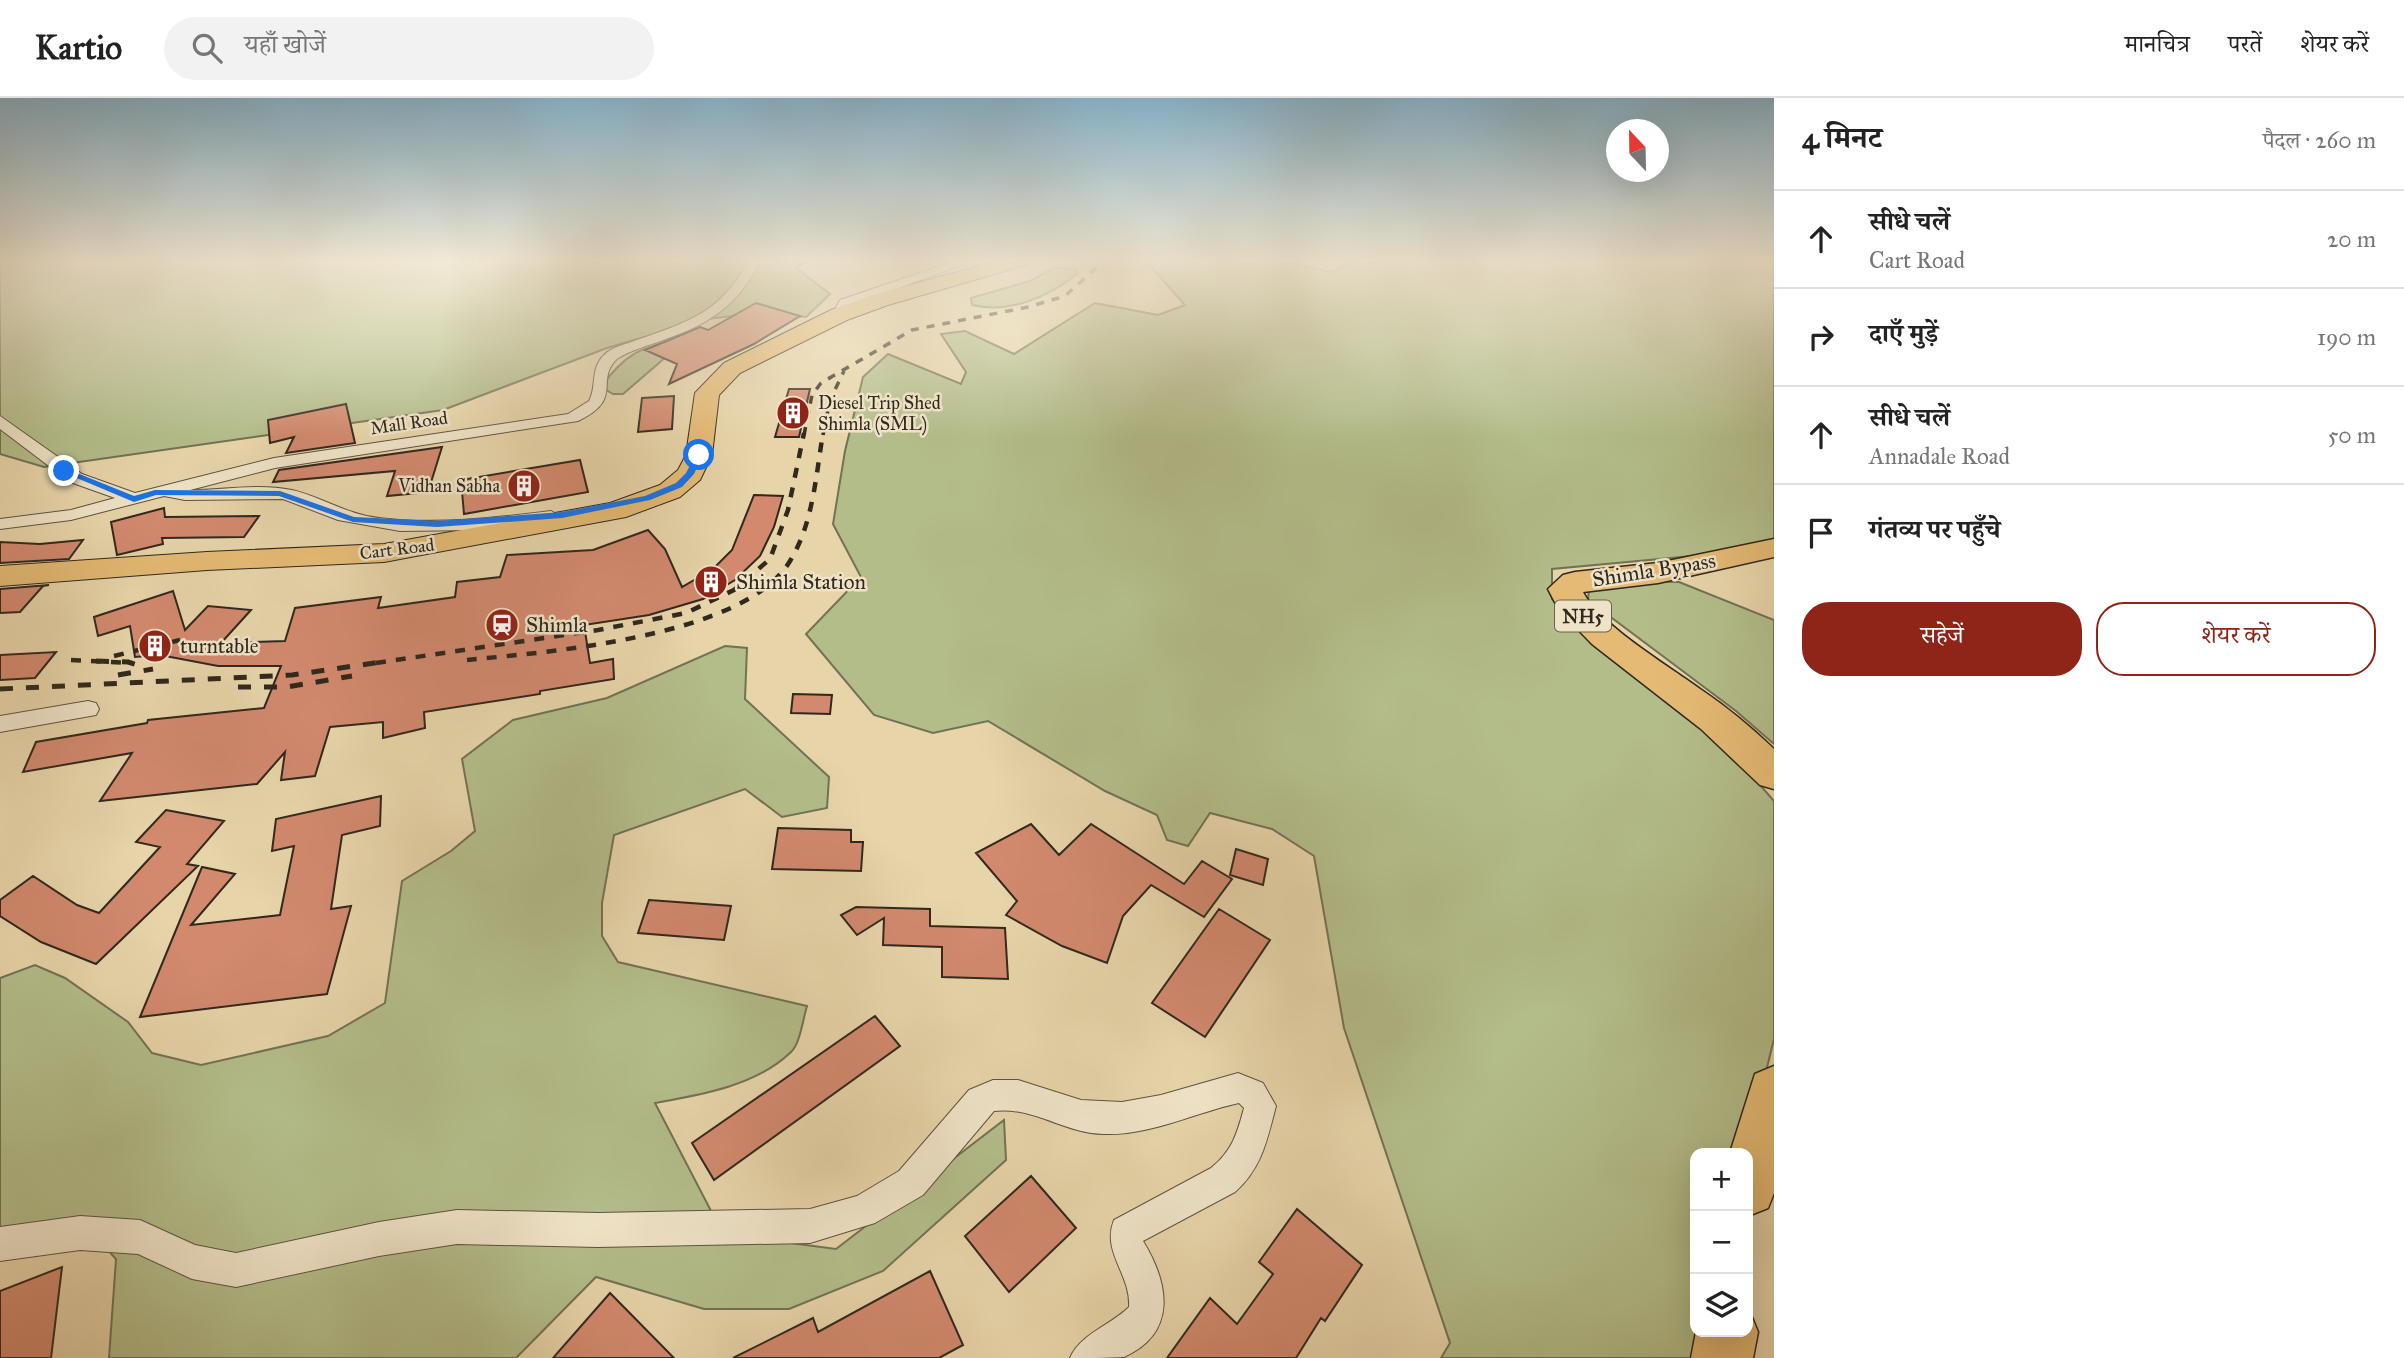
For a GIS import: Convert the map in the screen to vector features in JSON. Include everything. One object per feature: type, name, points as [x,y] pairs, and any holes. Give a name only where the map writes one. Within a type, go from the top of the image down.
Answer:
[{"type":"highway","name":"Shimla Bypass","points":[[1774,548],[1658,573],[1575,582],[1565,589],[1575,608],[1592,625],[1706,712],[1774,774]]},
{"type":"highway","points":[[1753,1170],[1774,1092]]},
{"type":"highway","points":[[1721,1358],[1726,1337]]},
{"type":"main road","name":"Cart Road","points":[[0,576],[232,559],[384,553],[598,516],[670,491],[694,468],[699,455],[705,398],[722,376],[830,320]]},
{"type":"street","name":"Mall Road","points":[[0,524],[63,517],[274,463],[557,421],[580,415],[595,407],[600,397],[603,368],[608,360],[622,350],[703,320]]},
{"type":"street","points":[[0,421],[76,478],[134,499]]},
{"type":"street","points":[[155,493],[280,494],[353,519],[409,524],[562,515],[670,491]]},
{"type":"street","points":[[0,724],[88,709]]},
{"type":"street","points":[[0,1244],[80,1233],[140,1237],[192,1262],[236,1270],[379,1239],[457,1227],[598,1230],[810,1226],[863,1211],[911,1183],[980,1101],[995,1093],[1015,1094],[1081,1116],[1124,1119],[1154,1115],[1238,1088],[1247,1090],[1255,1096],[1260,1106],[1248,1152],[1223,1180],[1126,1232],[1127,1246],[1150,1297],[1147,1310],[1131,1329],[1088,1358]]},
{"type":"green space","points":[[0,320],[704,320],[607,348],[443,410],[44,467],[0,454]]},
{"type":"green space","points":[[1068,320],[1774,320],[1774,546],[1768,549],[1552,569],[1552,599],[1605,648],[1707,724],[1774,801],[1774,1039],[1747,1148],[1690,1148],[1690,1337],[1701,1337],[1695,1358],[1441,1358],[1450,1343],[1344,1028],[1314,856],[1272,829],[1210,813],[1188,846],[1167,840],[1157,815],[1105,791],[988,721],[933,733],[874,715],[806,634],[861,577],[833,524],[845,451],[863,377],[888,354],[961,384],[966,372],[941,334],[965,331],[1014,354]]},
{"type":"green space","points":[[682,338],[667,356],[623,394],[613,394],[601,387],[618,366],[636,353]]},
{"type":"green space","points":[[1614,581],[1679,582],[1774,620],[1774,744],[1736,711],[1588,600],[1589,588]]},
{"type":"green space","points":[[725,646],[747,648],[745,699],[829,777],[827,808],[782,817],[745,789],[614,835],[602,903],[602,936],[618,962],[807,1006],[797,1043],[777,1064],[727,1087],[655,1103],[723,1234],[836,1249],[1004,1120],[1006,1160],[883,1271],[789,1309],[704,1309],[596,1277],[516,1358],[109,1358],[116,1259],[89,1229],[0,1253],[0,978],[35,965],[65,978],[128,1022],[152,1053],[201,1065],[328,1036],[385,1003],[402,881],[451,851],[475,831],[462,759],[513,720],[607,698]]},
{"type":"building","points":[[726,320],[794,320],[754,344],[669,384],[677,364],[645,350],[700,327],[708,330]]},
{"type":"building","name":"Diesel Trip Shed Shimla (SML)","points":[[789,389],[810,389],[799,437],[775,437]]},
{"type":"building","points":[[674,396],[672,429],[638,432],[642,398]]},
{"type":"building","points":[[346,404],[355,443],[286,453],[294,437],[270,443],[268,420]]},
{"type":"building","points":[[442,447],[428,492],[387,496],[395,471],[273,482],[279,470]]},
{"type":"building","name":"Vidhan Sabha","points":[[580,460],[588,492],[464,514],[461,480]]},
{"type":"building","points":[[754,495],[783,496],[774,527],[760,556],[735,580],[703,599],[649,615],[584,625],[590,663],[613,659],[614,679],[540,691],[540,694],[424,712],[425,728],[383,738],[383,722],[330,727],[315,776],[281,780],[285,752],[257,784],[100,801],[132,753],[23,772],[36,742],[147,723],[148,720],[264,708],[281,666],[218,666],[160,655],[135,657],[130,626],[98,636],[94,617],[173,591],[185,630],[208,606],[251,610],[221,643],[285,641],[295,608],[381,597],[378,608],[455,597],[457,582],[500,577],[507,555],[593,550],[648,530],[665,549],[682,587],[713,569],[732,550]]},
{"type":"building","points":[[164,508],[165,517],[259,516],[244,537],[162,538],[163,544],[117,555],[111,522]]},
{"type":"building","points":[[83,540],[69,559],[0,563],[0,542],[40,544]]},
{"type":"building","points":[[49,585],[43,586],[20,612],[0,613],[0,589]]},
{"type":"building","points":[[56,652],[35,678],[0,680],[0,655]]},
{"type":"building","points":[[793,694],[832,695],[830,714],[791,713]]},
{"type":"building","points":[[381,796],[380,826],[342,835],[331,909],[351,906],[327,994],[140,1017],[202,867],[235,874],[191,925],[280,915],[294,846],[272,851],[276,819]]},
{"type":"building","points":[[166,810],[224,821],[187,864],[198,866],[96,964],[41,942],[0,916],[0,900],[33,876],[77,905],[99,913],[160,847],[136,842]]},
{"type":"building","points":[[1031,824],[1059,855],[1091,824],[1184,884],[1202,861],[1232,879],[1204,917],[1151,885],[1123,916],[1107,963],[1062,946],[1006,915],[1017,901],[976,853]]},
{"type":"building","points":[[778,828],[851,830],[851,842],[863,842],[861,871],[772,869]]},
{"type":"building","points":[[1236,849],[1268,859],[1263,885],[1230,875]]},
{"type":"building","points":[[649,900],[731,906],[724,940],[638,933]]},
{"type":"building","points":[[856,907],[930,909],[930,926],[1005,928],[1008,979],[942,977],[942,947],[883,945],[884,918],[857,935],[841,915]]},
{"type":"building","points":[[1219,909],[1270,940],[1205,1037],[1152,1003]]},
{"type":"building","points":[[875,1016],[900,1046],[714,1180],[692,1143]]},
{"type":"building","points":[[1031,1176],[1076,1228],[1009,1292],[965,1236]]},
{"type":"building","points":[[1297,1209],[1362,1265],[1325,1321],[1321,1318],[1296,1358],[1167,1358],[1210,1298],[1237,1324],[1273,1274],[1259,1262]]},
{"type":"building","points":[[62,1267],[51,1358],[0,1358],[0,1291]]},
{"type":"building","points":[[930,1271],[963,1345],[939,1358],[733,1358],[813,1318],[818,1332]]},
{"type":"building","points":[[610,1293],[674,1358],[553,1358]]},
{"type":"railway","points":[[804,435],[812,395],[821,383],[912,330],[963,320]]},
{"type":"railway","points":[[823,435],[830,400],[844,371]]},
{"type":"railway","points":[[376,663],[598,630],[686,613],[734,590],[770,559],[788,510],[804,433]]},
{"type":"railway","points":[[467,660],[545,652],[642,636],[689,624],[732,607],[767,587],[790,561],[804,531],[823,433]]},
{"type":"railway","points":[[114,656],[180,640]]},
{"type":"railway","points":[[71,660],[130,663]]},
{"type":"railway","points":[[96,661],[128,662],[147,668]]},
{"type":"railway","points":[[0,689],[292,675],[388,661]]},
{"type":"railway","points":[[118,675],[153,669]]},
{"type":"railway","points":[[238,687],[287,687],[352,676]]},
{"type":"place","name":"Diesel Trip Shed Shimla (SML)","points":[[793,413]]},
{"type":"place","name":"Vidhan Sabha","points":[[524,486]]},
{"type":"place","name":"Shimla Station","points":[[711,582]]},
{"type":"place","name":"Shimla","points":[[502,625]]},
{"type":"place","name":"turntable","points":[[155,646]]},
{"type":"route","points":[[64,471],[93,485],[134,499],[155,493],[280,494],[301,499],[336,515],[368,522],[437,524],[540,518],[647,498],[670,491],[679,485],[694,468],[699,455]]}]
